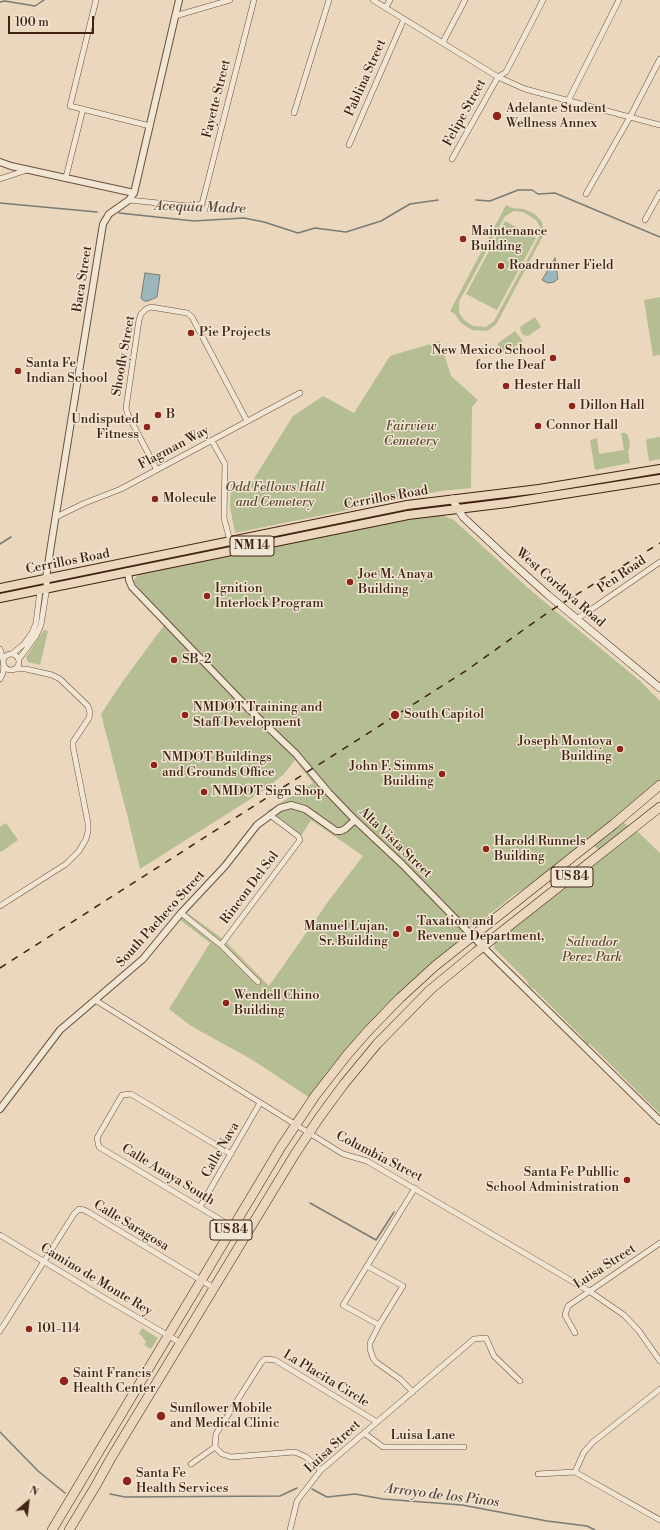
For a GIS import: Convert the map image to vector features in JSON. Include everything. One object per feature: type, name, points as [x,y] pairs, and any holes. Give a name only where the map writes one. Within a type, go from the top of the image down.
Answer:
[{"type":"highway","name":"US 84","points":[[52,1530],[233,1226],[295,1125],[332,1074],[368,1031],[420,979],[472,936],[620,820],[660,785]]},
{"type":"highway","name":"US 84","points":[[69,1530],[110,1458],[309,1133],[331,1101],[376,1044],[426,995],[483,947],[660,807]]},
{"type":"main road","name":"Cerrillos Road","points":[[0,588],[407,506],[559,485],[660,469]]},
{"type":"main road","name":"Cerrillos Road","points":[[0,598],[408,515],[561,495],[660,479]]},
{"type":"main road","points":[[559,485],[561,495]]},
{"type":"main road","name":"West Cordova Road","points":[[452,499],[457,509],[463,516],[508,559],[576,619],[660,688]]},
{"type":"street","points":[[96,0],[70,106],[150,126]]},
{"type":"street","name":"Baca Street","points":[[44,588],[103,224],[109,214],[126,202],[134,193],[179,0]]},
{"type":"street","points":[[176,16],[230,0]]},
{"type":"street","name":"Fayette Street","points":[[126,202],[188,206],[202,204],[254,0]]},
{"type":"street","points":[[294,113],[329,0]]},
{"type":"street","points":[[373,0],[498,77],[525,89],[660,125]]},
{"type":"street","points":[[386,8],[390,0]]},
{"type":"street","points":[[443,42],[465,0]]},
{"type":"street","name":"Felipe Street","points":[[452,159],[498,77],[506,72],[542,0]]},
{"type":"street","points":[[568,101],[619,0]]},
{"type":"street","name":"Pablina Street","points":[[349,145],[404,19]]},
{"type":"street","points":[[586,194],[630,117],[660,59]]},
{"type":"street","points":[[66,177],[83,109]]},
{"type":"street","points":[[0,162],[27,170],[66,177],[134,193]]},
{"type":"street","points":[[0,180],[27,170]]},
{"type":"street","points":[[645,220],[660,193]]},
{"type":"street","name":"Shoofly Street","points":[[157,470],[128,415],[126,408],[139,320],[141,314],[146,309],[151,307],[187,313],[192,317],[248,421]]},
{"type":"street","name":"Flagman Way","points":[[56,517],[84,503],[102,498],[124,488],[300,393]]},
{"type":"street","points":[[212,440],[225,464],[224,518],[230,541],[240,549]]},
{"type":"street","name":"Pen Road","points":[[576,619],[660,562]]},
{"type":"street","name":"Alta Vista Street","points":[[128,571],[128,580],[132,587],[195,653],[296,754],[320,783],[355,820],[402,864],[483,947],[660,1121]]},
{"type":"street","points":[[0,679],[3,673],[5,656],[11,654],[24,644],[32,633],[36,623],[44,588]]},
{"type":"street","points":[[3,673],[18,667],[19,661],[42,625],[44,588]]},
{"type":"street","points":[[0,649],[16,655],[26,669]]},
{"type":"street","points":[[0,649],[4,662],[12,669],[26,669],[52,675],[60,679],[88,706],[90,713],[89,718],[74,742],[73,748],[88,823],[86,839],[79,852],[66,864],[0,906]]},
{"type":"street","name":"South Pacheco Street","points":[[0,1109],[60,1030],[143,959],[180,913],[225,866],[257,825],[270,814],[284,807],[295,806],[305,809],[338,831],[345,829],[355,820]]},
{"type":"street","name":"Rincon Del Sol","points":[[221,945],[300,840],[298,836],[270,814]]},
{"type":"street","points":[[180,913],[221,945],[258,982]]},
{"type":"street","name":"Columbia Street","points":[[95,1000],[343,1154],[367,1161],[589,1291],[624,1315],[639,1331],[660,1361]]},
{"type":"street","name":"Calle Anaya South","points":[[231,1154],[131,1094],[122,1095],[97,1138],[99,1147],[246,1235]]},
{"type":"street","name":"Calle Nava","points":[[200,1207],[260,1103]]},
{"type":"street","points":[[379,1325],[343,1305],[414,1188]]},
{"type":"street","name":"Calle Saragosa","points":[[0,1331],[74,1214],[79,1209],[82,1209],[214,1288]]},
{"type":"street","name":"Camino de Monte Rey","points":[[0,1235],[181,1343]]},
{"type":"street","name":"Luisa Street","points":[[575,1332],[565,1315],[565,1311],[571,1303],[660,1243]]},
{"type":"street","points":[[368,1266],[403,1286],[379,1325],[370,1343],[370,1349],[376,1362],[400,1379],[413,1392]]},
{"type":"street","name":"Luisa Street","points":[[290,1530],[297,1501],[321,1470],[474,1338],[486,1338],[494,1356],[520,1381]]},
{"type":"street","name":"La Placita Circle","points":[[215,1447],[216,1434],[260,1363],[265,1359],[275,1360],[377,1422]]},
{"type":"street","points":[[575,1472],[584,1452],[593,1442],[660,1389]]},
{"type":"street","name":"Luisa Lane","points":[[364,1433],[383,1447],[464,1447]]},
{"type":"street","points":[[191,1464],[215,1447],[222,1454],[231,1457],[295,1452],[306,1457],[321,1470]]},
{"type":"street","points":[[538,1474],[575,1472],[660,1520]]},
{"type":"green space","points":[[506,205],[512,208],[524,209],[535,214],[542,222],[544,234],[497,323],[487,331],[472,330],[461,323],[455,314],[450,311]],"holes":[[[514,211],[523,212],[536,220],[540,227],[539,237],[494,321],[486,327],[473,326],[464,320],[459,313],[459,302],[505,216]]]},
{"type":"green space","name":"Roadrunner Field","points":[[505,221],[536,238],[497,310],[466,294]]},
{"type":"green space","points":[[660,297],[660,355],[653,356],[644,300]]},
{"type":"green space","points":[[535,317],[541,327],[528,336],[523,335],[520,327]]},
{"type":"green space","points":[[515,331],[523,341],[505,354],[497,344]]},
{"type":"green space","name":"Fairview Cemetery","points":[[440,341],[451,376],[478,400],[472,407],[471,488],[441,491],[235,533],[230,507],[231,484],[250,485],[293,416],[323,396],[354,413],[390,356]]},
{"type":"green space","points":[[621,433],[628,435],[630,444],[628,451],[630,463],[595,470],[590,440],[597,438],[599,454],[624,450]]},
{"type":"green space","points":[[660,437],[660,459],[649,461],[646,441],[647,439]]},
{"type":"green space","name":"Salvador Perez Park","points":[[442,515],[454,520],[528,588],[640,681],[660,701],[660,781],[617,818],[638,832],[660,853],[660,1114],[590,1044],[587,1044],[582,1037],[534,989],[530,987],[527,981],[494,948],[495,943],[605,855],[588,841],[530,885],[515,894],[481,921],[475,923],[310,1098],[251,1059],[191,1026],[169,1009],[210,943],[179,919],[186,912],[223,939],[269,986],[330,899],[363,856],[311,820],[301,836],[267,811],[313,783],[295,760],[283,775],[260,793],[140,869],[101,714],[123,681],[168,620],[133,581],[142,573],[400,521]]},
{"type":"green space","points":[[44,630],[48,631],[40,665],[28,662],[26,657]]},
{"type":"green space","points":[[6,823],[18,840],[1,852],[0,827]]},
{"type":"green space","points":[[142,1328],[158,1338],[151,1349],[144,1345],[146,1342],[139,1334]]},
{"type":"water","points":[[555,258],[558,279],[554,282],[548,283],[542,280]]},
{"type":"water","points":[[145,273],[160,275],[157,297],[148,301],[144,301],[141,298]]},
{"type":"waterway","points":[[0,2],[5,1],[35,6],[44,0]]},
{"type":"waterway","name":"Acequia Madre","points":[[476,200],[490,201],[518,190],[532,190],[538,194],[555,193],[660,237]]},
{"type":"waterway","name":"Acequia Madre","points":[[119,213],[194,221],[244,218],[264,222],[298,233],[315,228],[346,232],[381,221],[410,204],[438,200]]},
{"type":"waterway","name":"Acequia Madre","points":[[0,203],[97,212]]},
{"type":"waterway","points":[[0,544],[11,537]]},
{"type":"waterway","points":[[310,1203],[376,1240],[394,1212]]},
{"type":"waterway","name":"Arroyo de los Pinos","points":[[0,1432],[38,1471],[65,1493]]},
{"type":"waterway","name":"Arroyo de los Pinos","points":[[110,1494],[125,1497],[280,1496],[297,1488]]},
{"type":"waterway","name":"Arroyo de los Pinos","points":[[312,1489],[327,1497],[355,1494],[383,1499],[462,1505],[547,1521],[587,1526],[595,1530]]},
{"type":"railway","points":[[0,968],[467,670],[550,611],[660,543]]},
{"type":"place","name":"Adelante Student Wellness Annex","points":[[497,116]]},
{"type":"place","name":"Maintenance Building","points":[[463,239]]},
{"type":"place","name":"Roadrunner Field","points":[[501,266]]},
{"type":"place","name":"Pie Projects","points":[[191,333]]},
{"type":"place","name":"New Mexico School for the Deaf","points":[[553,358]]},
{"type":"place","name":"Santa Fe Indian School","points":[[18,371]]},
{"type":"place","name":"Hester Hall","points":[[506,386]]},
{"type":"place","name":"Dillon Hall","points":[[572,406]]},
{"type":"place","name":"B","points":[[158,415]]},
{"type":"place","name":"Connor Hall","points":[[538,426]]},
{"type":"place","name":"Undisputed Fitness","points":[[147,427]]},
{"type":"place","name":"Molecule","points":[[155,499]]},
{"type":"place","name":"Joe M. Anaya Building","points":[[350,582]]},
{"type":"place","name":"Ignition Interlock Program","points":[[207,596]]},
{"type":"place","name":"SB-2","points":[[174,660]]},
{"type":"place","name":"NMDOT Training and Staff Development","points":[[185,715]]},
{"type":"place","name":"South Capitol","points":[[395,715]]},
{"type":"place","name":"Joseph Montoya Building","points":[[620,749]]},
{"type":"place","name":"NMDOT Buildings and Grounds Office","points":[[154,765]]},
{"type":"place","name":"John F. Simms Building","points":[[442,774]]},
{"type":"place","name":"NMDOT Sign Shop","points":[[204,792]]},
{"type":"place","name":"Harold Runnels Building","points":[[486,849]]},
{"type":"place","name":"Taxation and Revenue Department,","points":[[409,929]]},
{"type":"place","name":"Manuel Lujan, Sr. Building","points":[[396,934]]},
{"type":"place","name":"Wendell Chino Building","points":[[226,1003]]},
{"type":"place","name":"Santa Fe Publlic School Administration","points":[[627,1180]]},
{"type":"place","name":"101-114","points":[[29,1329]]},
{"type":"place","name":"Saint Francis Health Center","points":[[64,1381]]},
{"type":"place","name":"Sunflower Mobile and Medical Clinic","points":[[161,1416]]},
{"type":"place","name":"Santa Fe Health Services","points":[[127,1481]]},
{"type":"park label","name":"Odd Fellows Hall and Cemetery","points":[[275,496]]}]
